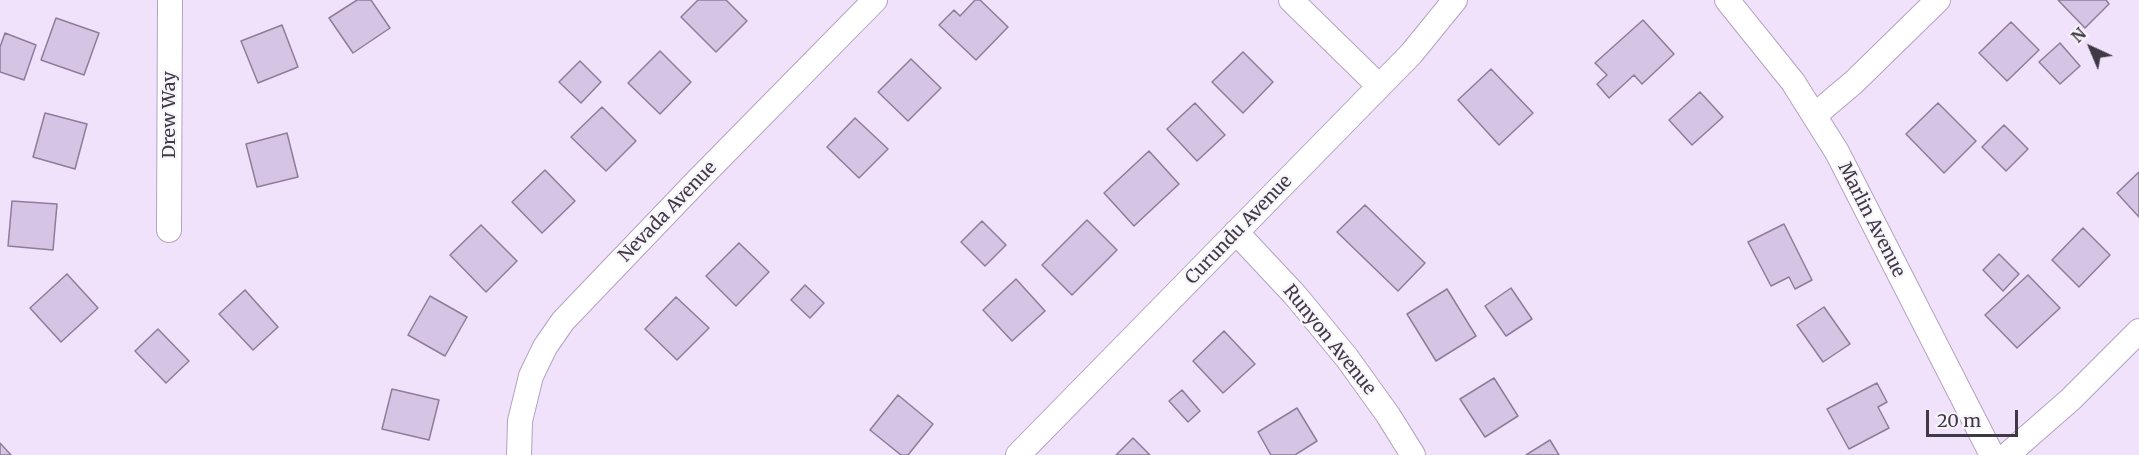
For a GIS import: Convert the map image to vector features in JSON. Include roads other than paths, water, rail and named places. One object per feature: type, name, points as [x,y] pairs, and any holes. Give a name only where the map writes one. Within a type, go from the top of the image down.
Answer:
[{"type":"street","name":"Drew Way","points":[[170,0],[170,231]]},
{"type":"street","name":"Nevada Avenue","points":[[519,455],[520,421],[531,376],[545,347],[563,321],[875,0]]},
{"type":"street","points":[[1291,0],[1379,86]]},
{"type":"street","name":"Curundu Avenue","points":[[1018,455],[1411,54],[1455,0]]},
{"type":"street","name":"Marlin Avenue","points":[[1726,0],[1793,82],[1837,152],[1992,455]]},
{"type":"street","points":[[1815,115],[1854,82],[1938,0]]},
{"type":"street","name":"Runyon Avenue","points":[[1236,232],[1295,295],[1347,358],[1388,415],[1413,455]]},
{"type":"street","points":[[2007,455],[2071,399],[2139,332]]}]
